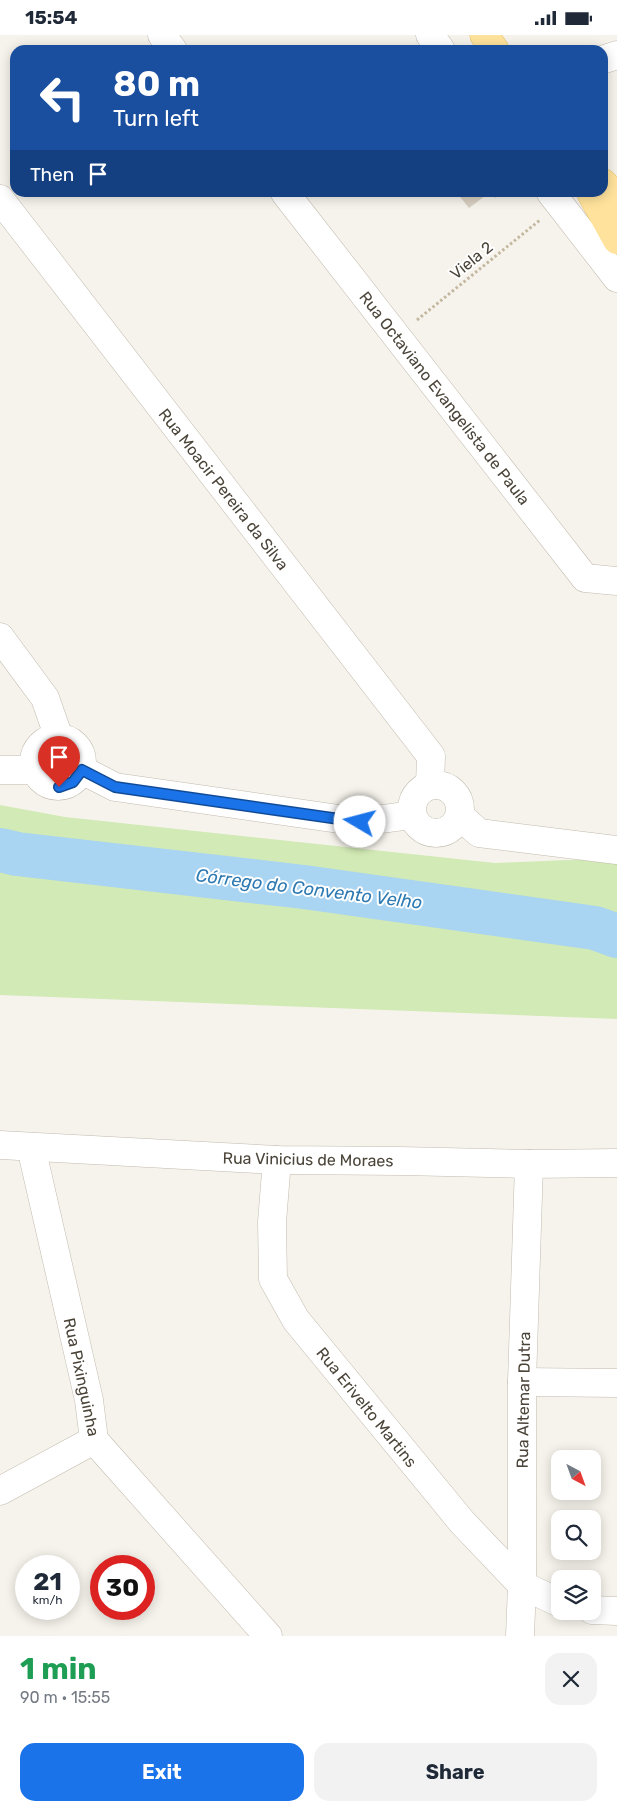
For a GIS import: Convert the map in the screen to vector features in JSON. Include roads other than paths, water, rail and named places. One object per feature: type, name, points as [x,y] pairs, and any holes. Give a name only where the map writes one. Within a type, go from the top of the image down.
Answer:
[{"type":"main road","points":[[608,188],[617,197]]},
{"type":"main road","points":[[593,197],[617,240]]},
{"type":"street","name":"Rua Octaviano Evangelista de Paula","points":[[288,197],[585,578],[617,581]]},
{"type":"street","points":[[556,198],[617,278]]},
{"type":"street","name":"Rua Moacir Pereira da Silva","points":[[0,199],[431,756],[430,785]]},
{"type":"street","points":[[0,637],[45,698],[58,738]]},
{"type":"street","points":[[58,738],[73,742],[82,754],[82,770],[73,782],[59,787],[44,782],[35,770],[35,755],[44,743],[58,738]]},
{"type":"street","points":[[0,770],[35,770]]},
{"type":"street","points":[[82,770],[115,787],[360,822],[412,815]]},
{"type":"street","points":[[430,785],[443,785],[454,792],[460,803],[460,816],[453,827],[442,833],[429,833],[418,826],[412,815],[412,802],[419,791],[430,785]]},
{"type":"street","points":[[460,816],[479,833],[617,850]]},
{"type":"street","name":"Rua Vinicius de Moraes","points":[[0,1145],[276,1160],[529,1164],[617,1163]]},
{"type":"street","name":"Rua Pixinguinha","points":[[31,1147],[88,1400],[94,1440],[268,1636]]},
{"type":"street","name":"Rua Erivelto Martins","points":[[276,1160],[272,1222],[273,1279],[296,1320],[462,1522],[522,1585],[551,1599]]},
{"type":"street","name":"Rua Altemar Dutra","points":[[520,1636],[522,1585],[522,1383],[529,1164]]},
{"type":"street","points":[[522,1383],[617,1383]]},
{"type":"street","points":[[0,1491],[94,1440]]},
{"type":"street","points":[[601,1610],[617,1611]]},
{"type":"waterway","name":"Córrego do Convento Velho","points":[[0,850],[17,854],[304,887],[595,928],[617,936]]}]
